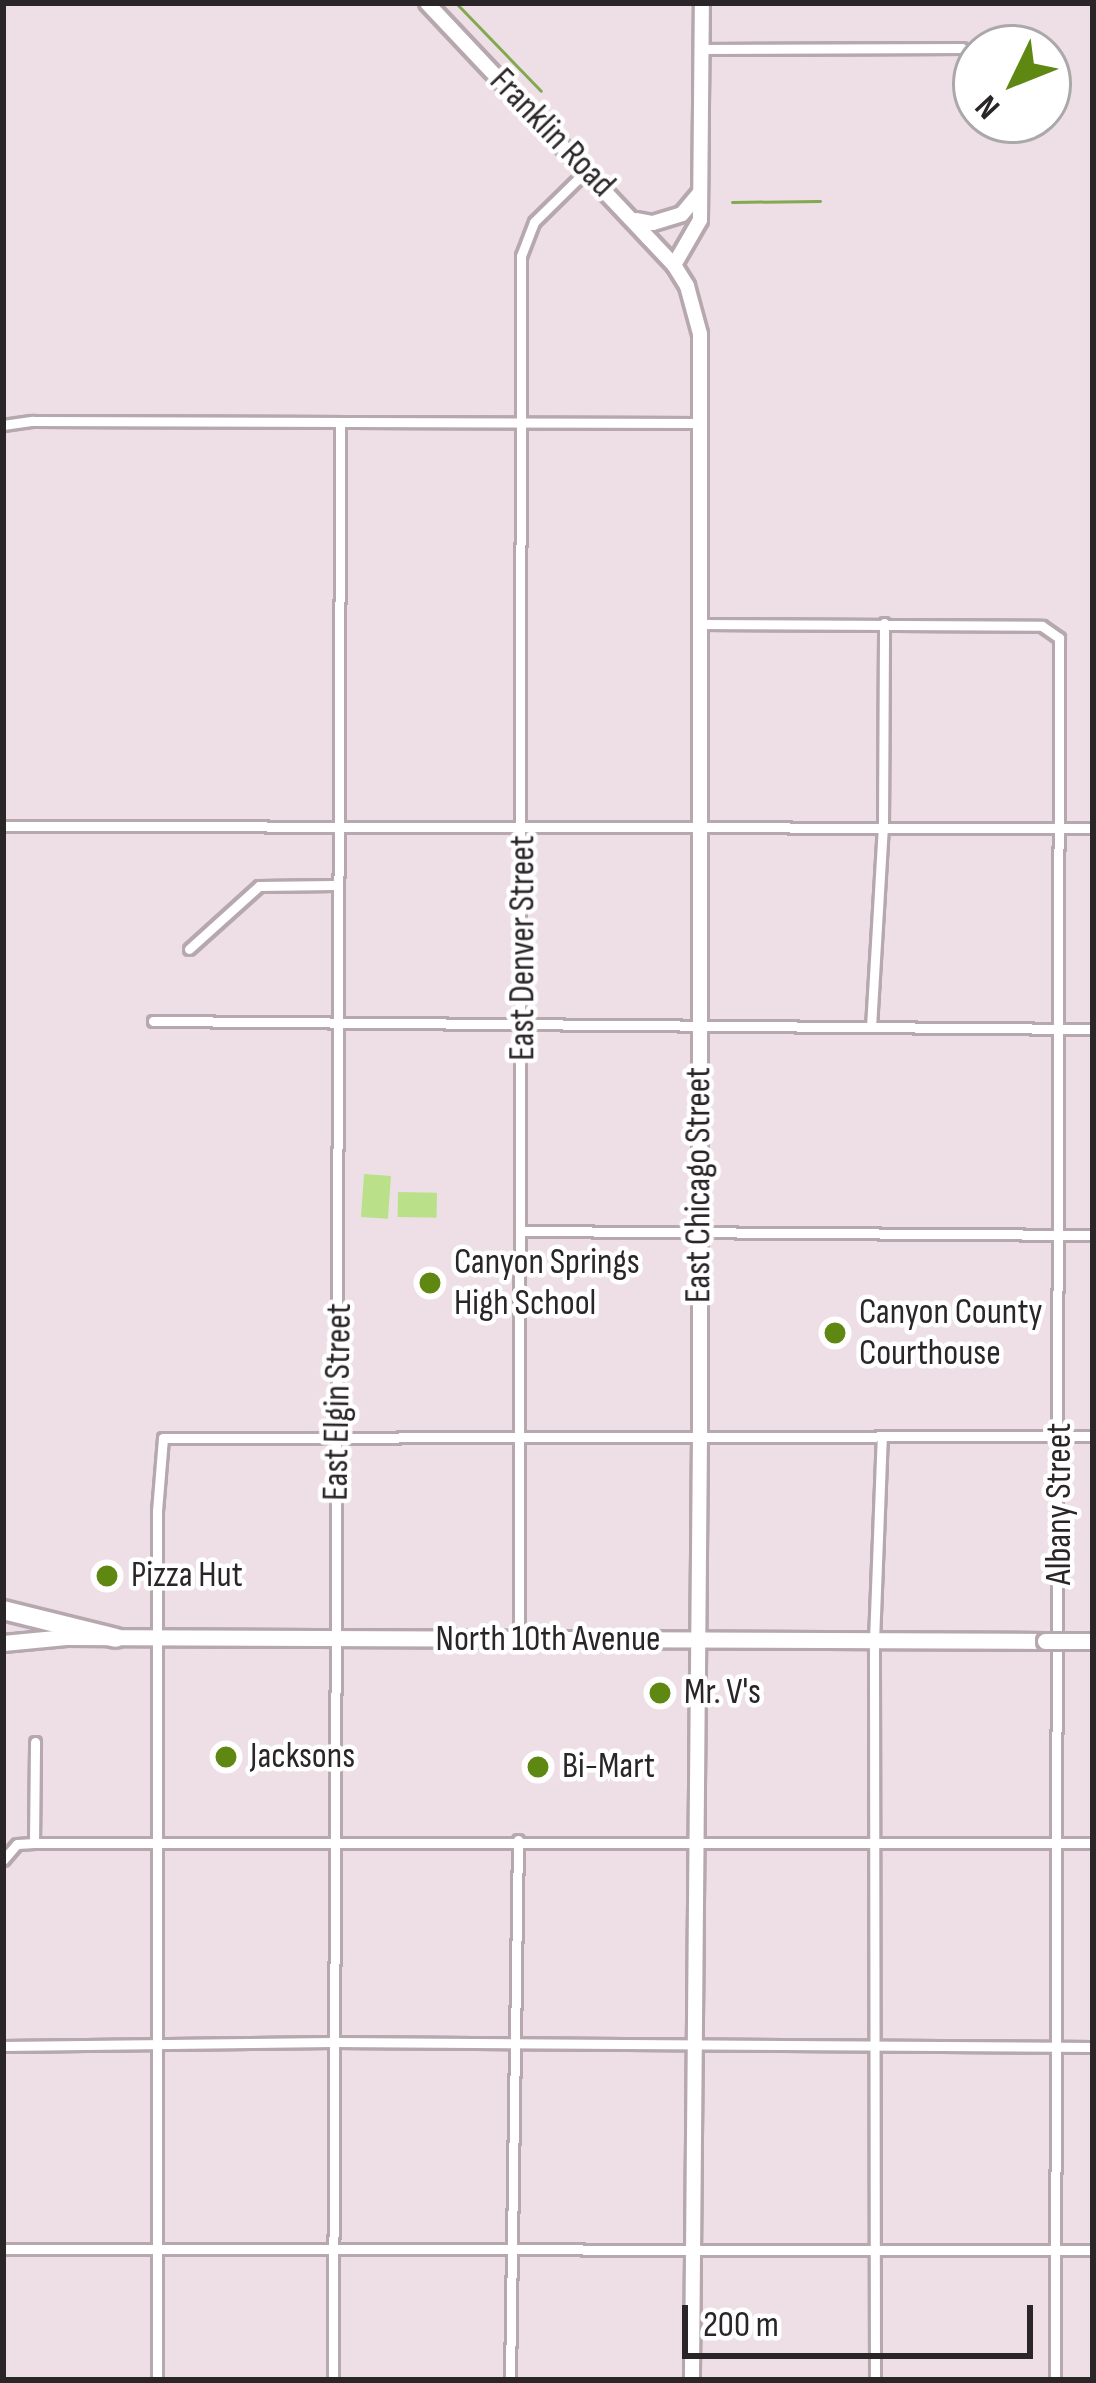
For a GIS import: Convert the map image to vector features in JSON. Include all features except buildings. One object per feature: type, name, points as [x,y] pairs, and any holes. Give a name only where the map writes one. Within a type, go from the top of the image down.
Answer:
[{"type":"highway","points":[[3,1610],[116,1638]]},
{"type":"main road","name":"North 10th Avenue","points":[[3,1643],[116,1638],[1093,1641]]},
{"type":"street","name":"Franklin Road","points":[[427,3],[638,220],[674,265]]},
{"type":"street","points":[[674,265],[700,220],[702,3]]},
{"type":"street","points":[[702,49],[952,48]]},
{"type":"street","name":"East Denver Street","points":[[519,1640],[524,826],[521,256],[534,222],[587,170]]},
{"type":"street","points":[[638,220],[653,223],[682,214],[701,191]]},
{"type":"street","name":"East Chicago Street","points":[[674,265],[700,334],[701,423],[700,1436],[692,2380]]},
{"type":"street","points":[[3,425],[33,421],[701,423]]},
{"type":"street","name":"East Elgin Street","points":[[333,2380],[340,425]]},
{"type":"street","points":[[700,624],[884,623],[883,827],[872,1027]]},
{"type":"street","name":"Albany Street","points":[[884,623],[1042,626],[1059,638],[1055,2380]]},
{"type":"street","points":[[3,826],[1093,828]]},
{"type":"street","points":[[189,949],[260,886],[335,885]]},
{"type":"street","points":[[153,1021],[1093,1029]]},
{"type":"street","points":[[520,1232],[1093,1235]]},
{"type":"street","points":[[157,2380],[158,1463],[163,1438],[1093,1436]]},
{"type":"street","points":[[875,2380],[874,1641],[882,1437]]},
{"type":"street","points":[[34,1843],[35,1742]]},
{"type":"street","points":[[510,2380],[518,1840]]},
{"type":"street","points":[[3,1860],[17,1844],[34,1843],[1093,1843]]},
{"type":"street","points":[[3,2046],[333,2042],[1093,2047]]},
{"type":"street","points":[[3,2248],[1093,2250]]},
{"type":"green space","points":[[364,1174],[391,1176],[388,1219],[361,1217]]},
{"type":"green space","points":[[398,1192],[437,1193],[437,1218],[398,1217]]},
{"type":"waterway","points":[[456,3],[541,91]]},
{"type":"waterway","points":[[732,202],[820,201]]},
{"type":"place","name":"Canyon Springs High School","points":[[430,1283]]},
{"type":"place","name":"Canyon County Courthouse","points":[[835,1333]]},
{"type":"place","name":"Pizza Hut","points":[[107,1576]]},
{"type":"place","name":"Mr. V's","points":[[660,1693]]},
{"type":"place","name":"Jacksons","points":[[226,1757]]},
{"type":"place","name":"Bi-Mart","points":[[538,1767]]}]
